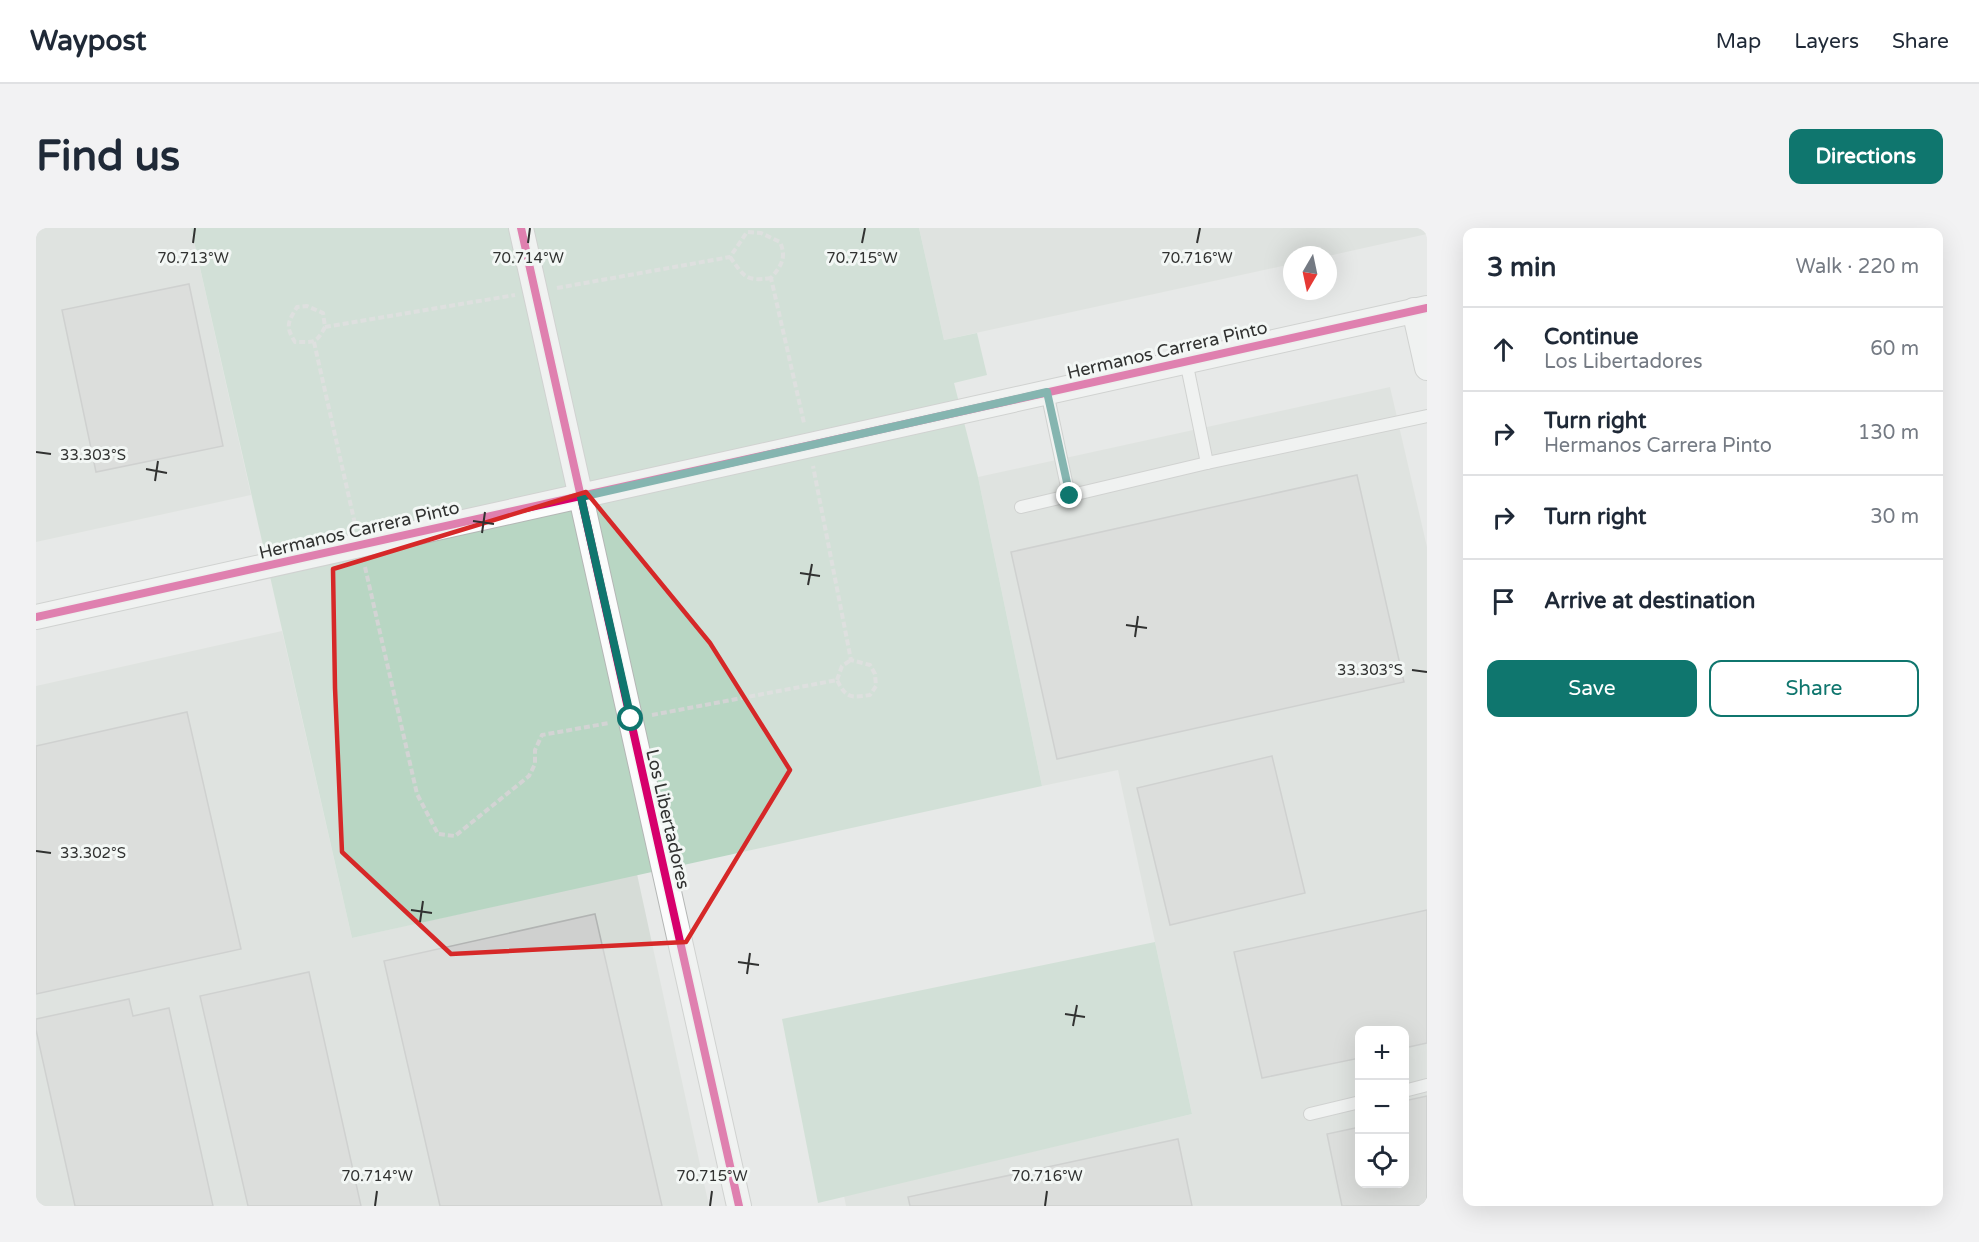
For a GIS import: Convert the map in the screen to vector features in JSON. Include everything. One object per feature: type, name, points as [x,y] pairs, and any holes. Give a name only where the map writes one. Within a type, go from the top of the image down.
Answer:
[{"type":"street","name":"Los Libertadores","points":[[521,228],[739,1206]]},
{"type":"street","name":"Hermanos Carrera Pinto","points":[[36,617],[1420,309]]},
{"type":"street","points":[[1420,309],[1427,369]]},
{"type":"lane","points":[[1186,361],[1207,463]]},
{"type":"lane","points":[[1047,392],[1070,496]]},
{"type":"lane","points":[[1022,507],[1207,463],[1427,416]]},
{"type":"lane","points":[[1409,1090],[1427,1085]]},
{"type":"lane","points":[[1310,1114],[1355,1103]]},
{"type":"path","points":[[730,257],[743,274],[755,281],[771,278]]},
{"type":"path","points":[[325,327],[536,292]]},
{"type":"path","points":[[307,306],[323,313],[325,327],[318,340],[314,342],[295,342],[288,331],[289,321],[297,307],[307,306]]},
{"type":"path","points":[[837,680],[842,666],[851,660]]},
{"type":"highlighted area","points":[[586,492],[710,643],[790,770],[686,942],[451,954],[342,852],[333,569]]},
{"type":"shaded area","points":[[36,228],[191,228],[251,495],[36,542]]},
{"type":"shaded area","points":[[919,228],[1427,228],[1427,234],[1337,254],[1337,246],[1283,246],[1283,266],[944,340]]},
{"type":"shaded area","points":[[1390,387],[1427,547],[1427,1206],[846,1206],[844,1196],[1192,1114],[1118,770],[1042,786],[978,477]]},
{"type":"shaded area","points":[[282,631],[352,938],[637,874],[709,1206],[36,1206],[36,686]]},
{"type":"green space","points":[[191,228],[919,228],[944,340],[977,333],[987,375],[954,383],[978,477],[1042,786],[352,938]]},
{"type":"green space","points":[[1155,942],[1192,1114],[818,1203],[782,1019]]},
{"type":"building","points":[[189,284],[223,446],[96,472],[62,310]]},
{"type":"building","points":[[1357,475],[1404,682],[1057,759],[1011,552]]},
{"type":"building","points":[[187,712],[241,949],[36,994],[36,746]]},
{"type":"building","points":[[1272,756],[1305,893],[1170,925],[1137,788]]},
{"type":"building","points":[[1427,910],[1427,1043],[1409,1047],[1409,1026],[1355,1026],[1355,1059],[1262,1078],[1234,952]]},
{"type":"building","points":[[595,914],[662,1206],[440,1206],[384,961]]},
{"type":"building","points":[[309,972],[361,1206],[248,1206],[200,996]]},
{"type":"building","points":[[129,999],[133,1016],[169,1008],[213,1206],[75,1206],[36,1030],[36,1019]]},
{"type":"building","points":[[1427,1096],[1427,1206],[1342,1206],[1327,1134],[1355,1128],[1355,1188],[1409,1188],[1409,1100]]},
{"type":"building","points":[[1178,1139],[1192,1206],[910,1206],[908,1197]]},
{"type":"cycle path","points":[[521,228],[739,1206]]},
{"type":"cycle path","points":[[36,617],[1427,308]]},
{"type":"route","points":[[631,719],[581,497],[1047,392],[1070,496]]}]
